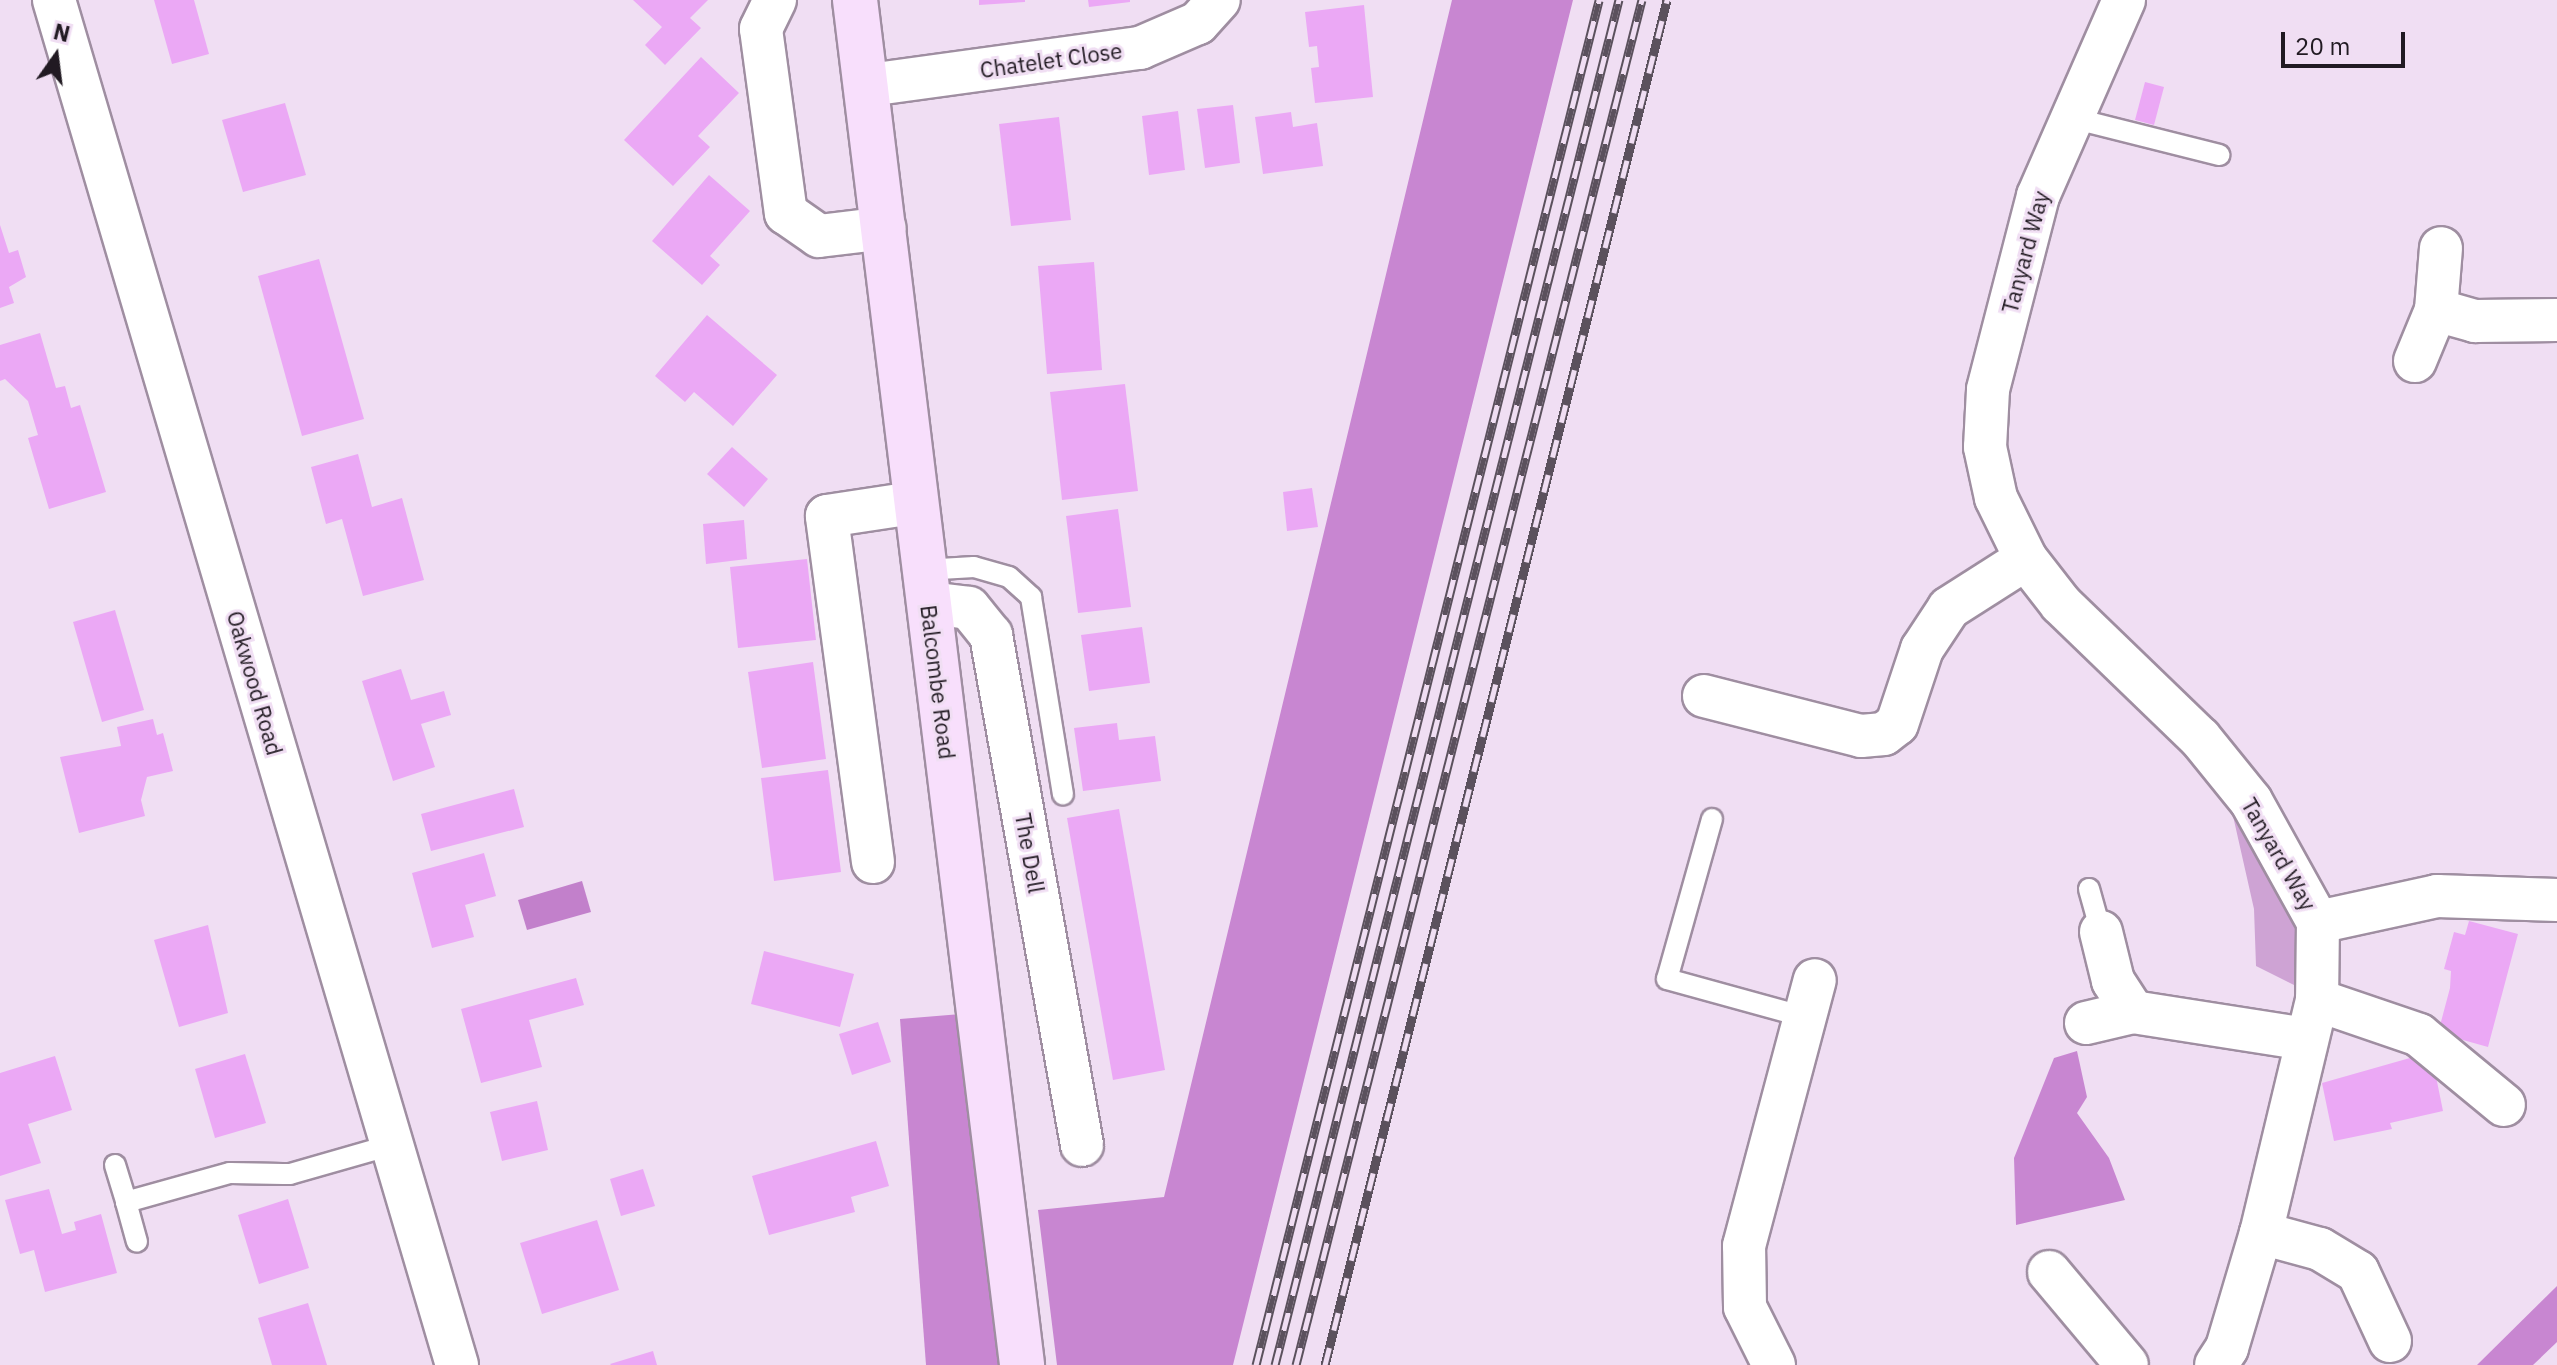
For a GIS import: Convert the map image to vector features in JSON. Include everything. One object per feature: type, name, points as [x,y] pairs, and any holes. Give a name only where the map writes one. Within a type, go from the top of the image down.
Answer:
[{"type":"main road","name":"Balcombe Road","points":[[855,0],[869,85],[913,503],[926,586],[1022,1365]]},
{"type":"street","name":"Oakwood Road","points":[[54,0],[457,1365]]},
{"type":"street","points":[[775,0],[761,29],[786,213],[819,236],[885,228]]},
{"type":"street","name":"Chatelet Close","points":[[869,85],[1140,48],[1198,23],[1219,0]]},
{"type":"street","name":"Tanyard Way","points":[[2124,0],[2038,196],[1988,390],[1985,447],[1996,498],[2026,559],[2061,604],[2200,738],[2251,801],[2318,922],[2311,1020],[2261,1233],[2227,1348],[2216,1365]]},
{"type":"street","points":[[2415,361],[2436,310],[2441,248]]},
{"type":"street","points":[[2436,310],[2475,321],[2557,320]]},
{"type":"street","points":[[873,862],[827,516],[913,503]]},
{"type":"street","points":[[1704,696],[1861,736],[1884,734],[1897,724],[1922,649],[1949,608],[2026,559]]},
{"type":"street","name":"The Dell","points":[[926,586],[969,608],[991,635],[1082,1145]]},
{"type":"street","points":[[2318,922],[2437,896],[2557,900]]},
{"type":"street","points":[[2101,932],[2113,981],[2133,1012]]},
{"type":"street","points":[[1772,1364],[1745,1307],[1744,1246],[1810,998]]},
{"type":"street","points":[[2086,1023],[2133,1012],[2311,1020],[2419,1035],[2504,1105]]},
{"type":"street","points":[[2261,1233],[2320,1249],[2358,1272],[2390,1341]]},
{"type":"street","points":[[2049,1272],[2127,1365]]},
{"type":"lane","points":[[2072,118],[2219,155]]},
{"type":"lane","points":[[926,586],[974,567],[1009,577],[1031,597],[1063,794]]},
{"type":"lane","points":[[1712,819],[1667,979],[1810,998]]},
{"type":"lane","points":[[2089,889],[2101,932]]},
{"type":"lane","points":[[126,1202],[230,1173],[290,1174],[391,1145]]},
{"type":"lane","points":[[115,1165],[137,1242]]},
{"type":"shaded area","points":[[1452,0],[1573,0],[1233,1365],[1057,1365],[1038,1210],[1164,1197]]},
{"type":"shaded area","points":[[2231,807],[2281,882],[2296,933],[2296,986],[2256,966],[2254,909]]},
{"type":"shaded area","points":[[582,881],[591,912],[527,930],[518,900]]},
{"type":"shaded area","points":[[961,1014],[1001,1365],[926,1365],[900,1019]]},
{"type":"shaded area","points":[[2077,1051],[2087,1097],[2077,1113],[2109,1158],[2125,1200],[2016,1225],[2014,1158],[2054,1058]]},
{"type":"shaded area","points":[[2557,1286],[2557,1342],[2533,1365],[2477,1365]]},
{"type":"building","points":[[154,0],[194,0],[209,54],[172,64]]},
{"type":"building","points":[[633,0],[708,0],[690,18],[701,28],[665,65],[645,45],[662,27]]},
{"type":"building","points":[[979,0],[1025,0],[1025,2],[979,5]]},
{"type":"building","points":[[1088,0],[1130,0],[1130,2],[1089,7]]},
{"type":"building","points":[[1364,5],[1373,97],[1315,103],[1311,68],[1319,67],[1317,46],[1309,47],[1305,12]]},
{"type":"building","points":[[701,57],[739,93],[698,136],[710,147],[673,186],[624,140]]},
{"type":"building","points":[[2145,82],[2164,87],[2154,125],[2135,120]]},
{"type":"building","points":[[285,103],[306,175],[243,192],[222,120]]},
{"type":"building","points":[[1233,105],[1240,163],[1205,168],[1197,109]]},
{"type":"building","points":[[1178,111],[1185,170],[1149,175],[1142,116]]},
{"type":"building","points":[[1291,112],[1293,127],[1317,123],[1323,166],[1263,174],[1255,117]]},
{"type":"building","points":[[1059,117],[1071,220],[1011,226],[999,124]]},
{"type":"building","points":[[709,175],[750,211],[710,256],[720,265],[702,285],[652,241]]},
{"type":"building","points":[[0,225],[9,253],[18,250],[26,277],[9,287],[14,303],[0,308]]},
{"type":"building","points":[[319,259],[364,419],[302,436],[258,276]]},
{"type":"building","points":[[1094,262],[1102,370],[1047,374],[1038,266]]},
{"type":"building","points":[[707,315],[777,375],[733,426],[694,392],[685,402],[655,376]]},
{"type":"building","points":[[40,333],[56,388],[65,386],[71,408],[80,405],[106,492],[49,509],[28,438],[38,435],[28,401],[5,379],[0,381],[0,345]]},
{"type":"building","points":[[1125,384],[1138,491],[1062,500],[1050,392]]},
{"type":"building","points":[[732,447],[768,479],[744,507],[707,474]]},
{"type":"building","points":[[358,454],[372,507],[402,498],[424,580],[363,596],[342,519],[326,524],[311,467]]},
{"type":"building","points":[[1312,488],[1318,527],[1287,531],[1283,492]]},
{"type":"building","points":[[1118,509],[1131,607],[1078,613],[1066,516]]},
{"type":"building","points":[[744,520],[747,559],[706,564],[703,524]]},
{"type":"building","points":[[807,559],[816,640],[738,648],[730,567]]},
{"type":"building","points":[[115,610],[144,710],[102,722],[73,622]]},
{"type":"building","points":[[1142,627],[1150,683],[1089,691],[1081,635]]},
{"type":"building","points":[[813,662],[826,759],[762,768],[748,672]]},
{"type":"building","points":[[401,669],[411,700],[444,691],[451,715],[421,724],[435,767],[393,781],[362,681]]},
{"type":"building","points":[[153,719],[157,735],[163,733],[173,771],[147,777],[141,800],[145,816],[79,833],[60,757],[121,746],[117,727]]},
{"type":"building","points":[[1117,723],[1119,740],[1155,736],[1161,781],[1083,791],[1074,728]]},
{"type":"building","points":[[828,770],[841,872],[774,881],[761,778]]},
{"type":"building","points":[[514,789],[524,827],[431,851],[421,814]]},
{"type":"building","points":[[1119,809],[1165,1070],[1113,1080],[1067,818]]},
{"type":"building","points":[[484,853],[496,896],[465,905],[474,937],[432,948],[412,873]]},
{"type":"building","points":[[2469,921],[2518,934],[2488,1047],[2438,1033],[2450,988],[2451,971],[2444,969],[2454,932],[2465,935]]},
{"type":"building","points":[[208,925],[228,1013],[179,1027],[154,940]]},
{"type":"building","points":[[764,951],[854,974],[840,1027],[751,1004]]},
{"type":"building","points":[[576,978],[584,1005],[529,1020],[542,1067],[481,1083],[461,1009]]},
{"type":"building","points":[[878,1022],[891,1062],[852,1075],[839,1034]]},
{"type":"building","points":[[2431,1052],[2443,1111],[2390,1123],[2392,1129],[2334,1141],[2322,1083]]},
{"type":"building","points":[[245,1054],[266,1123],[215,1138],[195,1069]]},
{"type":"building","points":[[55,1056],[72,1110],[28,1124],[41,1163],[0,1176],[0,1073]]},
{"type":"building","points":[[537,1101],[548,1150],[502,1161],[490,1112]]},
{"type":"building","points":[[876,1141],[889,1186],[851,1197],[855,1212],[769,1235],[752,1176]]},
{"type":"building","points":[[643,1169],[655,1206],[621,1216],[610,1179]]},
{"type":"building","points":[[49,1189],[62,1234],[76,1230],[74,1222],[101,1214],[117,1273],[45,1292],[34,1250],[20,1254],[5,1200]]},
{"type":"building","points":[[288,1199],[309,1268],[259,1284],[238,1215]]},
{"type":"building","points":[[597,1220],[619,1290],[542,1314],[520,1243]]},
{"type":"building","points":[[308,1303],[327,1365],[272,1365],[258,1318]]},
{"type":"building","points":[[653,1351],[657,1365],[610,1364]]},
{"type":"railway","points":[[1256,1365],[1599,0]]},
{"type":"railway","points":[[1275,1365],[1619,0]]},
{"type":"railway","points":[[1296,1365],[1642,0]]},
{"type":"railway","points":[[1325,1365],[1667,0]]}]
